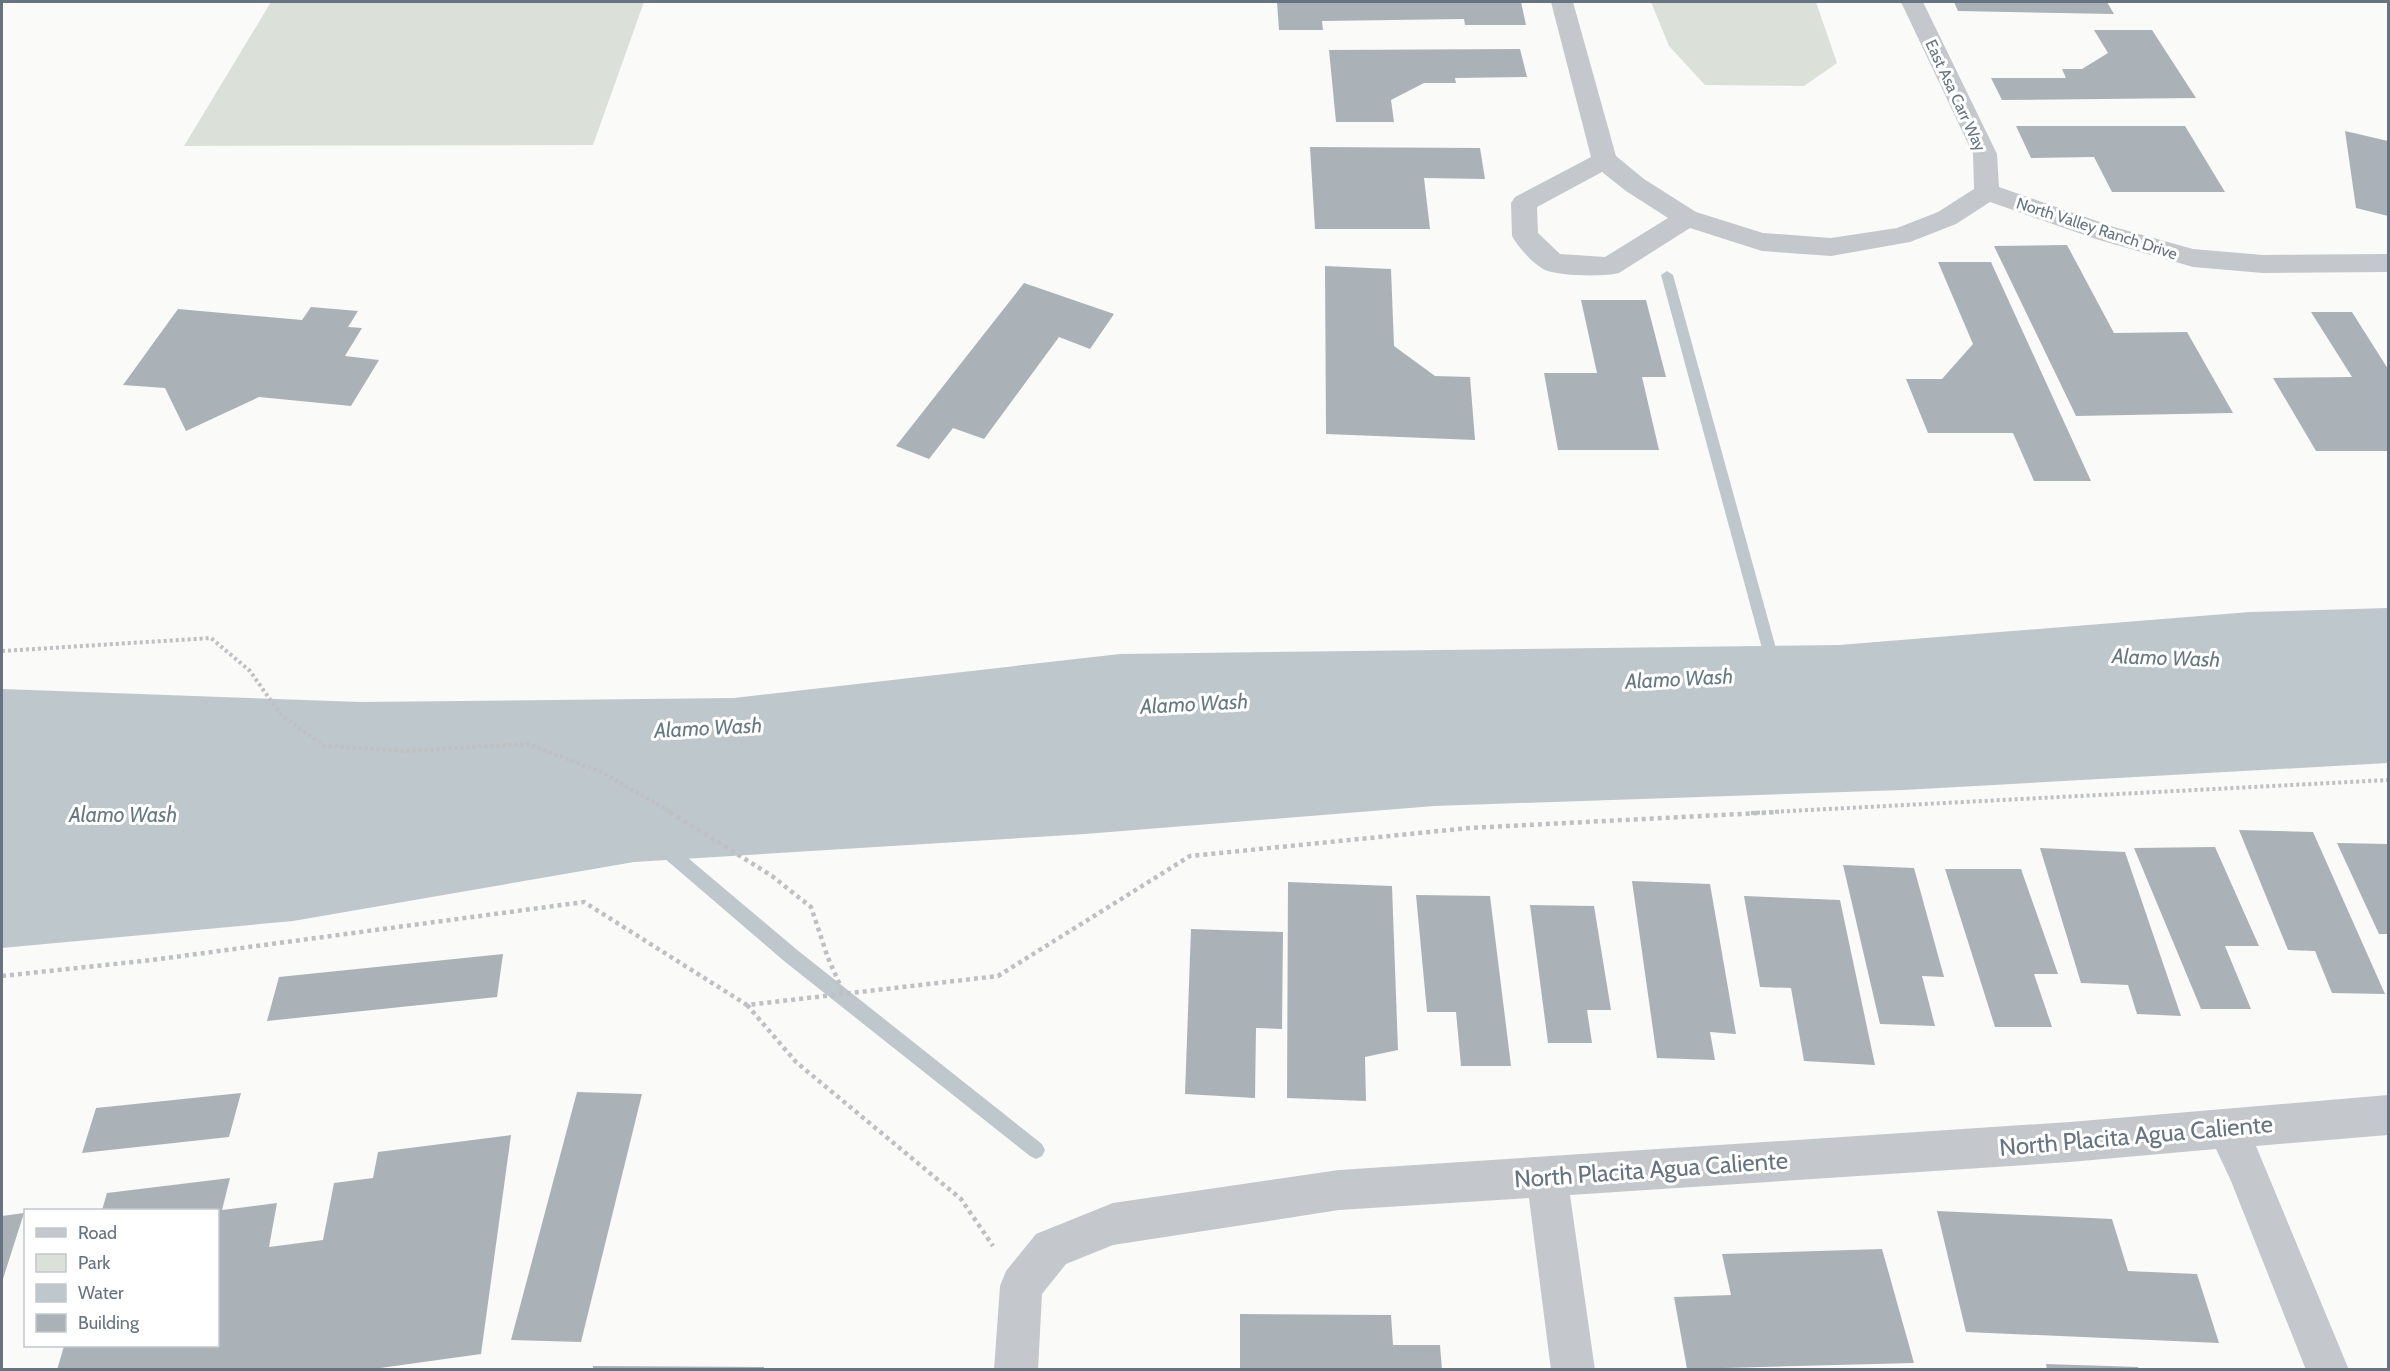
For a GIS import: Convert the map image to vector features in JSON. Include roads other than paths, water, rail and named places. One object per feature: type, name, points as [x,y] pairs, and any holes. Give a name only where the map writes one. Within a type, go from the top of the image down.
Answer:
[{"type":"street","points":[[1562,2],[1604,160],[1635,186],[1687,218],[1762,242],[1831,247],[1902,236],[1947,218],[1987,192]]},
{"type":"street","name":"East Asa Carr Way","points":[[1912,2],[1985,154],[1987,192]]},
{"type":"street","points":[[1604,160],[1524,203],[1525,236],[1553,263],[1610,266],[1687,218]]},
{"type":"street","name":"North Valley Ranch Drive","points":[[1987,192],[2105,233],[2193,258],[2263,264],[2388,263]]},
{"type":"street","name":"North Placita Agua Caliente","points":[[1016,1370],[1021,1286],[1051,1249],[1113,1224],[1339,1190],[2070,1142],[2388,1115]]},
{"type":"street","points":[[2226,1128],[2246,1169],[2328,1370]]},
{"type":"street","points":[[1547,1177],[1573,1370]]},
{"type":"water","name":"Alamo Wash","points":[[2388,608],[2388,763],[1903,790],[1434,806],[1085,834],[634,862],[293,921],[2,948],[2,689],[361,702],[734,698],[1120,654],[1839,645],[2250,612]]},
{"type":"waterway","points":[[1667,275],[1773,663]]},
{"type":"waterway","points":[[663,847],[790,955],[1036,1150]]}]
